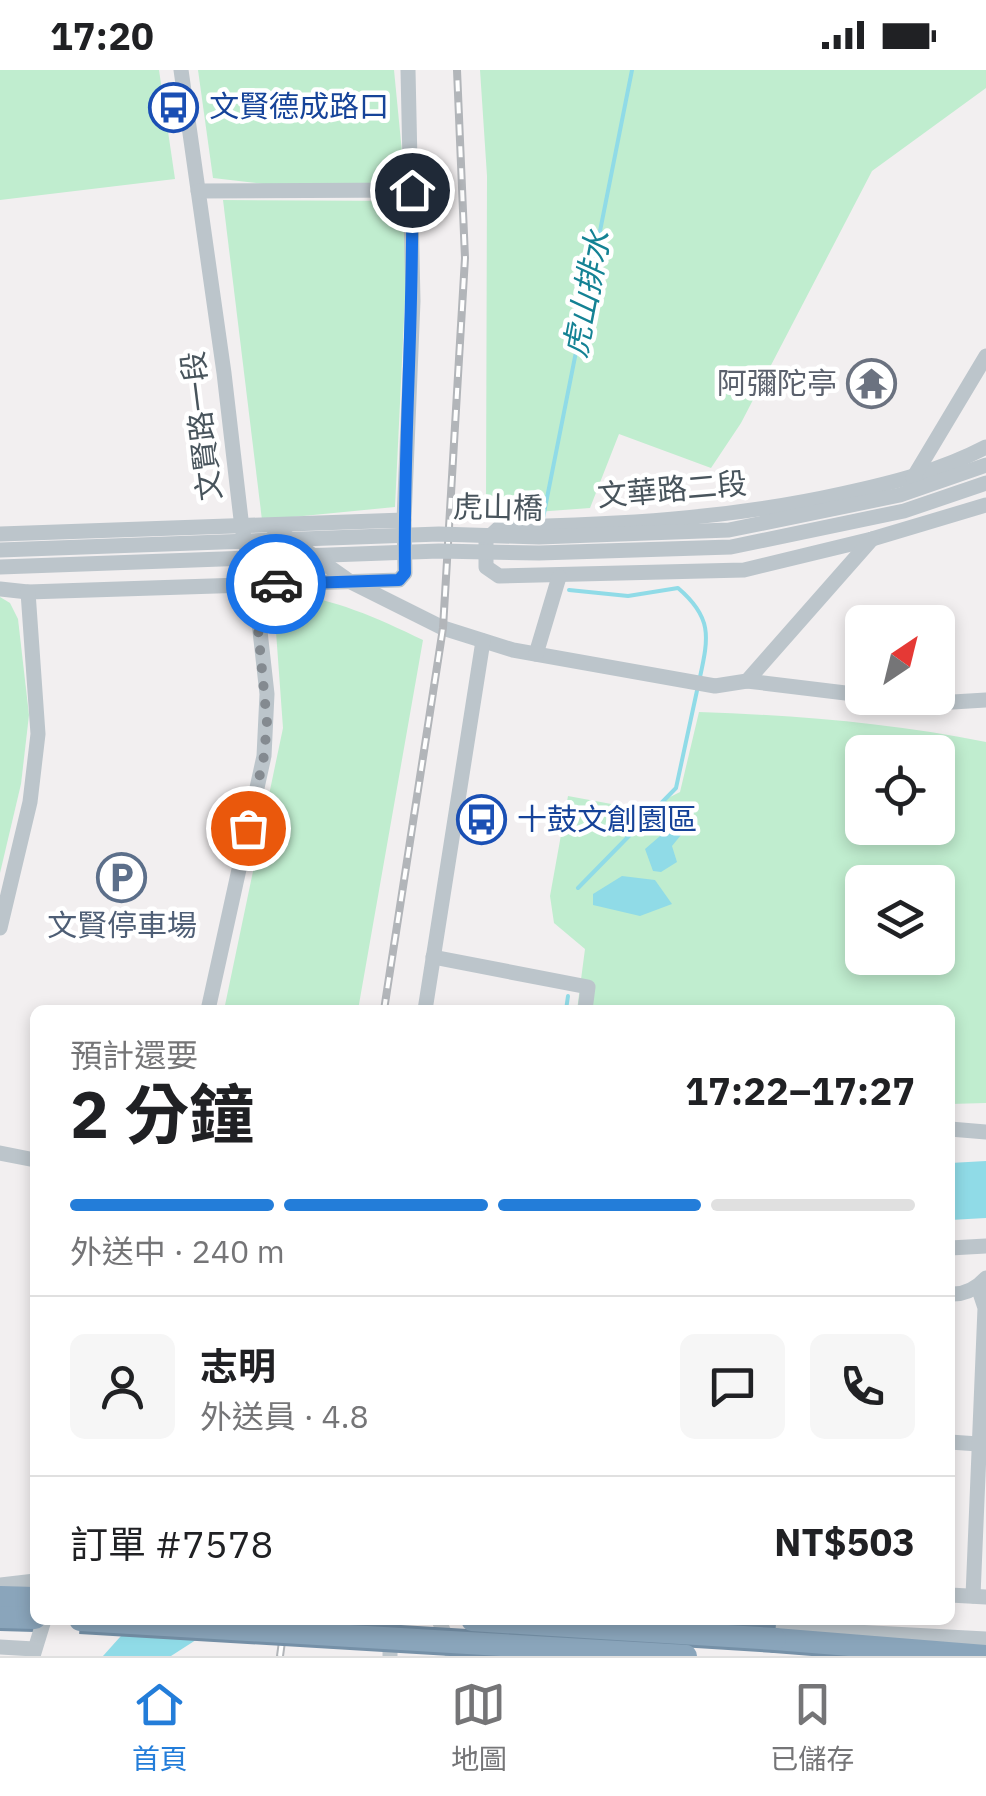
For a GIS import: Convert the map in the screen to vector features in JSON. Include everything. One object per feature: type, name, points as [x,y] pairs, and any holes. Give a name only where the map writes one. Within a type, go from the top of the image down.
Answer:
[{"type":"highway","points":[[0,1597],[30,1598]]},
{"type":"highway","points":[[0,1617],[30,1618]]},
{"type":"highway","points":[[164,1625],[686,1656]]},
{"type":"highway","points":[[556,1625],[986,1656]]},
{"type":"street","name":"文賢路一段","points":[[181,70],[267,694],[264,756],[209,1005]]},
{"type":"street","points":[[0,588],[28,592],[254,586],[399,580],[405,573],[413,301],[408,70]]},
{"type":"street","points":[[198,191],[412,190]]},
{"type":"street","points":[[747,681],[872,538],[913,479],[986,356]]},
{"type":"street","points":[[913,479],[986,447]]},
{"type":"street","name":"虎山橋","points":[[0,550],[439,534],[539,536],[729,530],[900,495],[986,465]]},
{"type":"street","name":"文華路二段","points":[[913,479],[792,505],[709,517],[623,525],[500,527],[486,540],[486,567],[499,576],[559,577],[744,570],[980,509]]},
{"type":"street","name":"虎山橋","points":[[0,567],[439,551],[539,553],[731,547],[904,511],[986,483]]},
{"type":"street","points":[[0,534],[404,520]]},
{"type":"street","points":[[270,526],[349,581],[443,628],[483,641],[684,683],[715,686],[747,681],[845,693]]},
{"type":"street","points":[[536,654],[559,577]]},
{"type":"street","points":[[0,928],[30,802],[38,734],[28,592]]},
{"type":"street","points":[[426,1005],[483,641]]},
{"type":"street","points":[[955,702],[986,700]]},
{"type":"street","points":[[433,957],[588,986],[586,1005]]},
{"type":"street","points":[[955,1129],[986,1132]]},
{"type":"street","points":[[0,1153],[30,1159]]},
{"type":"street","points":[[955,1248],[986,1246]]},
{"type":"street","points":[[955,1294],[982,1282],[985,1308],[978,1444],[979,1596]]},
{"type":"street","points":[[955,1442],[978,1444]]},
{"type":"street","points":[[0,1586],[30,1582]]},
{"type":"street","points":[[0,1646],[33,1653],[42,1625]]},
{"type":"street","points":[[390,1625],[390,1656]]},
{"type":"street","points":[[441,1625],[453,1656]]},
{"type":"street","points":[[671,1656],[674,1625]]},
{"type":"street","points":[[743,1625],[986,1639]]},
{"type":"green space","points":[[0,70],[159,70],[175,179],[0,200]]},
{"type":"green space","points":[[198,70],[394,70],[405,183],[272,185],[213,178]]},
{"type":"green space","points":[[480,70],[986,70],[986,88],[872,171],[741,423],[711,468],[619,434],[590,508],[536,512],[486,503],[487,176]]},
{"type":"green space","points":[[223,200],[405,201],[405,298],[395,507],[262,520]]},
{"type":"green space","points":[[282,593],[337,604],[423,640],[359,1005],[225,1005],[283,728],[274,604]]},
{"type":"green space","points":[[0,597],[10,603],[18,619],[29,715],[21,784],[0,873]]},
{"type":"green space","points":[[699,712],[915,730],[945,735],[845,735],[845,845],[955,845],[955,737],[986,742],[986,1103],[955,1104],[955,1005],[578,1005],[585,949],[554,923],[550,896],[568,796],[644,810],[680,792]]},
{"type":"water","points":[[681,818],[690,824],[672,846],[677,862],[661,872],[653,871],[645,849]]},
{"type":"water","points":[[622,876],[655,880],[672,904],[640,916],[593,905],[593,894]]},
{"type":"water","points":[[986,1161],[986,1218],[955,1220],[955,1163]]},
{"type":"water","points":[[219,1625],[171,1656],[103,1656],[129,1627]]},
{"type":"waterway","name":"虎山排水","points":[[543,518],[632,70]]},
{"type":"waterway","name":"虎山排水","points":[[569,590],[628,596],[678,588],[697,608],[705,628],[700,677]]},
{"type":"waterway","name":"虎山排水","points":[[578,888],[676,788],[698,686]]},
{"type":"waterway","name":"虎山排水","points":[[567,1005],[568,996]]},
{"type":"railway","points":[[385,1005],[443,628],[465,258],[457,70]]},
{"type":"railway","points":[[280,1656],[284,1625]]},
{"type":"way so far","points":[[248,828],[267,723],[254,586],[276,584]]},
{"type":"place","name":"文賢德成路口","points":[[174,107]]},
{"type":"place","name":"阿彌陀亭","points":[[872,384]]},
{"type":"place","name":"十鼓文創園區","points":[[482,820]]},
{"type":"place","name":"文賢停車場","points":[[122,877]]},
{"type":"route","points":[[276,584],[399,580],[405,573],[413,301],[412,190]]}]
